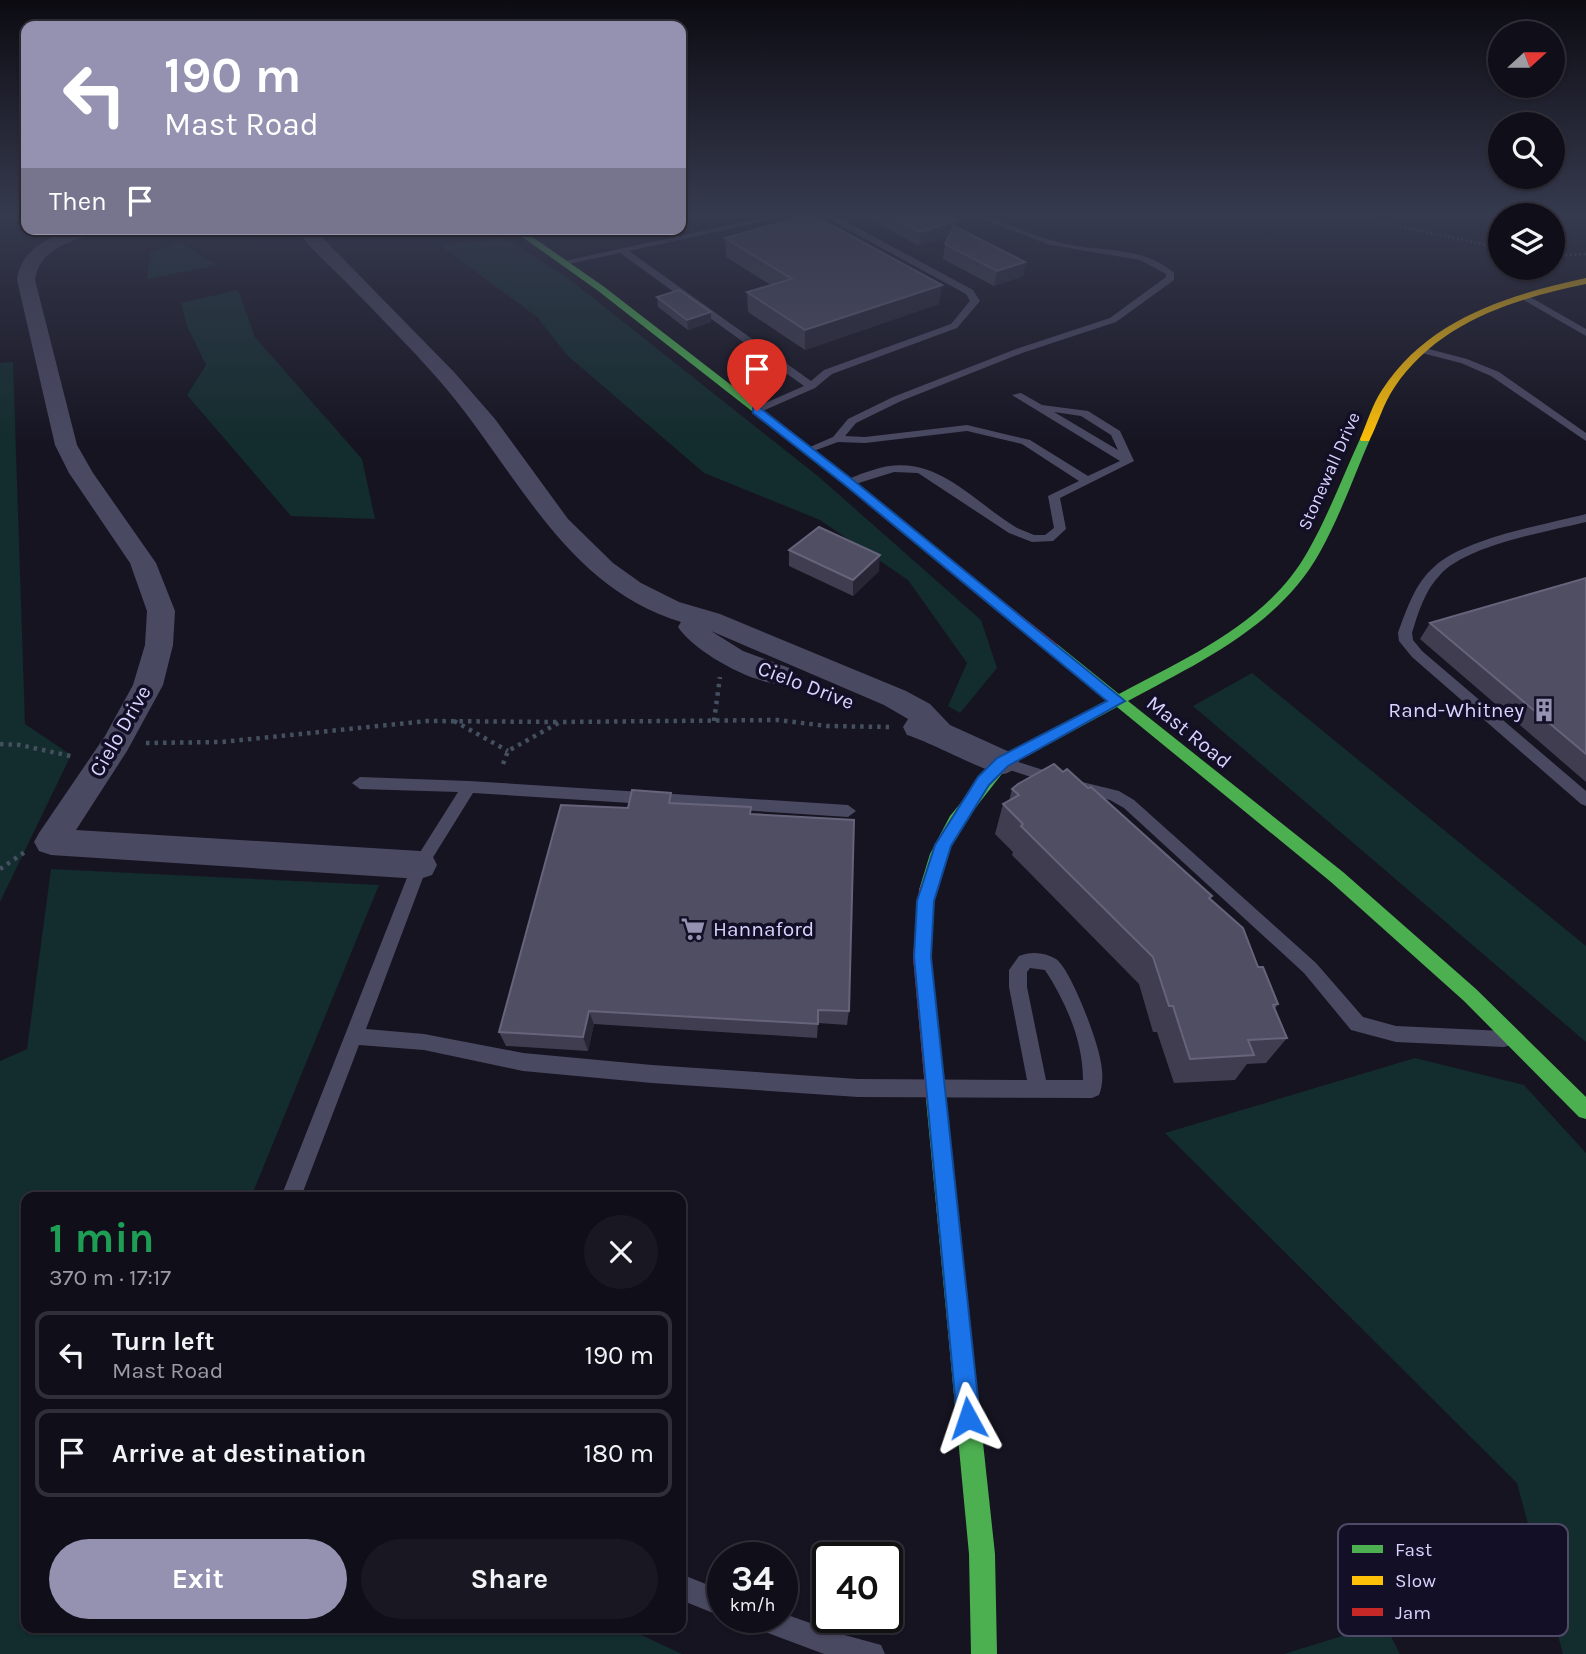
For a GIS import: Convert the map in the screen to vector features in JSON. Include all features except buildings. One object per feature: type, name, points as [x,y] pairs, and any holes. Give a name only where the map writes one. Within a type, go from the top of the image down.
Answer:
[{"type":"street","name":"Cielo Drive","points":[[28,290],[66,445],[81,473],[143,563],[161,611],[155,665],[135,712],[51,842],[420,865]]},
{"type":"street","name":"Cielo Drive","points":[[363,290],[467,399],[543,507],[577,545],[617,579],[685,617],[706,642],[733,657],[905,723],[939,733],[1003,762]]},
{"type":"street","name":"Mast Road","points":[[601,290],[808,450],[1337,877],[1393,924],[1517,1040],[1586,1110]]},
{"type":"street","name":"Stonewall Drive","points":[[984,1654],[982,1554],[922,957],[925,901],[943,845],[983,781],[1003,762],[1220,646],[1280,600],[1299,577],[1314,552],[1387,389],[1401,369],[1421,350],[1466,318],[1551,290]]},
{"type":"lane","points":[[678,290],[811,386]]},
{"type":"lane","points":[[757,411],[811,386],[828,372],[954,326],[975,301],[967,290]]},
{"type":"lane","points":[[837,439],[852,421],[897,399],[1019,351],[1113,320],[1155,290]]},
{"type":"lane","points":[[1525,297],[1586,333]]},
{"type":"lane","points":[[1421,350],[1464,361],[1495,374],[1586,438]]},
{"type":"lane","points":[[1017,396],[1128,461]]},
{"type":"lane","points":[[1038,408],[1084,413],[1095,419],[1116,433],[1128,461]]},
{"type":"lane","points":[[808,450],[837,439],[866,440],[967,429],[1026,442],[1087,481]]},
{"type":"lane","points":[[849,483],[889,468],[921,470],[936,477],[1021,536],[1038,540],[1054,536],[1060,529],[1054,496],[1128,461]]},
{"type":"lane","points":[[1586,518],[1487,546],[1447,562],[1428,582],[1405,633],[1406,641],[1417,654],[1586,800]]},
{"type":"lane","points":[[1003,762],[1114,795],[1129,804],[1287,946],[1357,1024],[1396,1034],[1517,1040]]},
{"type":"lane","points":[[360,783],[469,787],[848,811]]},
{"type":"lane","points":[[293,1192],[420,865],[469,787]]},
{"type":"lane","points":[[354,1035],[424,1042],[558,1067],[858,1088],[1092,1089],[1092,1062],[1075,1007],[1051,965],[1037,960],[1025,961],[1018,970],[1018,987],[1038,1088]]},
{"type":"lane","points":[[686,1589],[707,1598]]},
{"type":"lane","points":[[798,1631],[841,1647],[872,1654]]},
{"type":"path","points":[[714,722],[718,683],[723,670]]},
{"type":"path","points":[[135,743],[201,746],[351,727],[452,719],[503,718],[560,722],[777,720],[827,726],[889,727]]},
{"type":"path","points":[[452,719],[508,751]]},
{"type":"path","points":[[503,764],[508,751],[560,722]]},
{"type":"path","points":[[0,744],[22,743],[56,755],[79,757]]},
{"type":"path","points":[[0,869],[29,849]]},
{"type":"green space","points":[[238,290],[255,337],[362,459],[375,519],[291,516],[187,395],[206,365],[187,326],[181,303]]},
{"type":"green space","points":[[501,290],[583,290],[819,477],[981,620],[997,668],[960,713],[948,706],[967,663],[908,580],[820,520],[704,473],[567,355],[537,317]]},
{"type":"green space","points":[[13,362],[25,724],[71,755],[0,902],[0,363]]},
{"type":"green space","points":[[1252,673],[1586,946],[1586,1042],[1193,706]]},
{"type":"green space","points":[[51,869],[379,885],[253,1192],[21,1192],[21,1633],[637,1633],[682,1654],[0,1654],[0,1061],[27,1049]]},
{"type":"green space","points":[[1415,1058],[1524,1085],[1586,1153],[1586,1654],[1563,1654],[1558,1636],[1568,1636],[1568,1524],[1528,1524],[1517,1483],[1165,1133]]},
{"type":"green space","points":[[1342,1636],[1391,1636],[1400,1654],[1284,1654]]},
{"type":"traffic: fast","points":[[603,290],[807,449]]},
{"type":"traffic: fast","points":[[927,890],[946,837],[978,790],[1003,762],[1220,646],[1260,616],[1294,580],[1314,552],[1365,439]]},
{"type":"traffic: fast","points":[[1052,647],[1337,877],[1470,995],[1586,1110]]},
{"type":"traffic: fast","points":[[936,1099],[982,1554],[984,1654]]},
{"type":"traffic: slow","points":[[1365,439],[1387,390],[1404,366],[1424,346],[1474,315],[1545,290]]},
{"type":"traffic: jam","points":[[807,449],[1052,647]]},
{"type":"traffic: jam","points":[[927,890],[922,957],[936,1099]]},
{"type":"place","name":"Rand-Whitney","points":[[1544,710]]},
{"type":"place","name":"Hannaford","points":[[693,929]]},
{"type":"route","points":[[757,411],[1117,701],[1003,762],[983,781],[943,845],[925,901],[922,957],[968,1418]]}]
